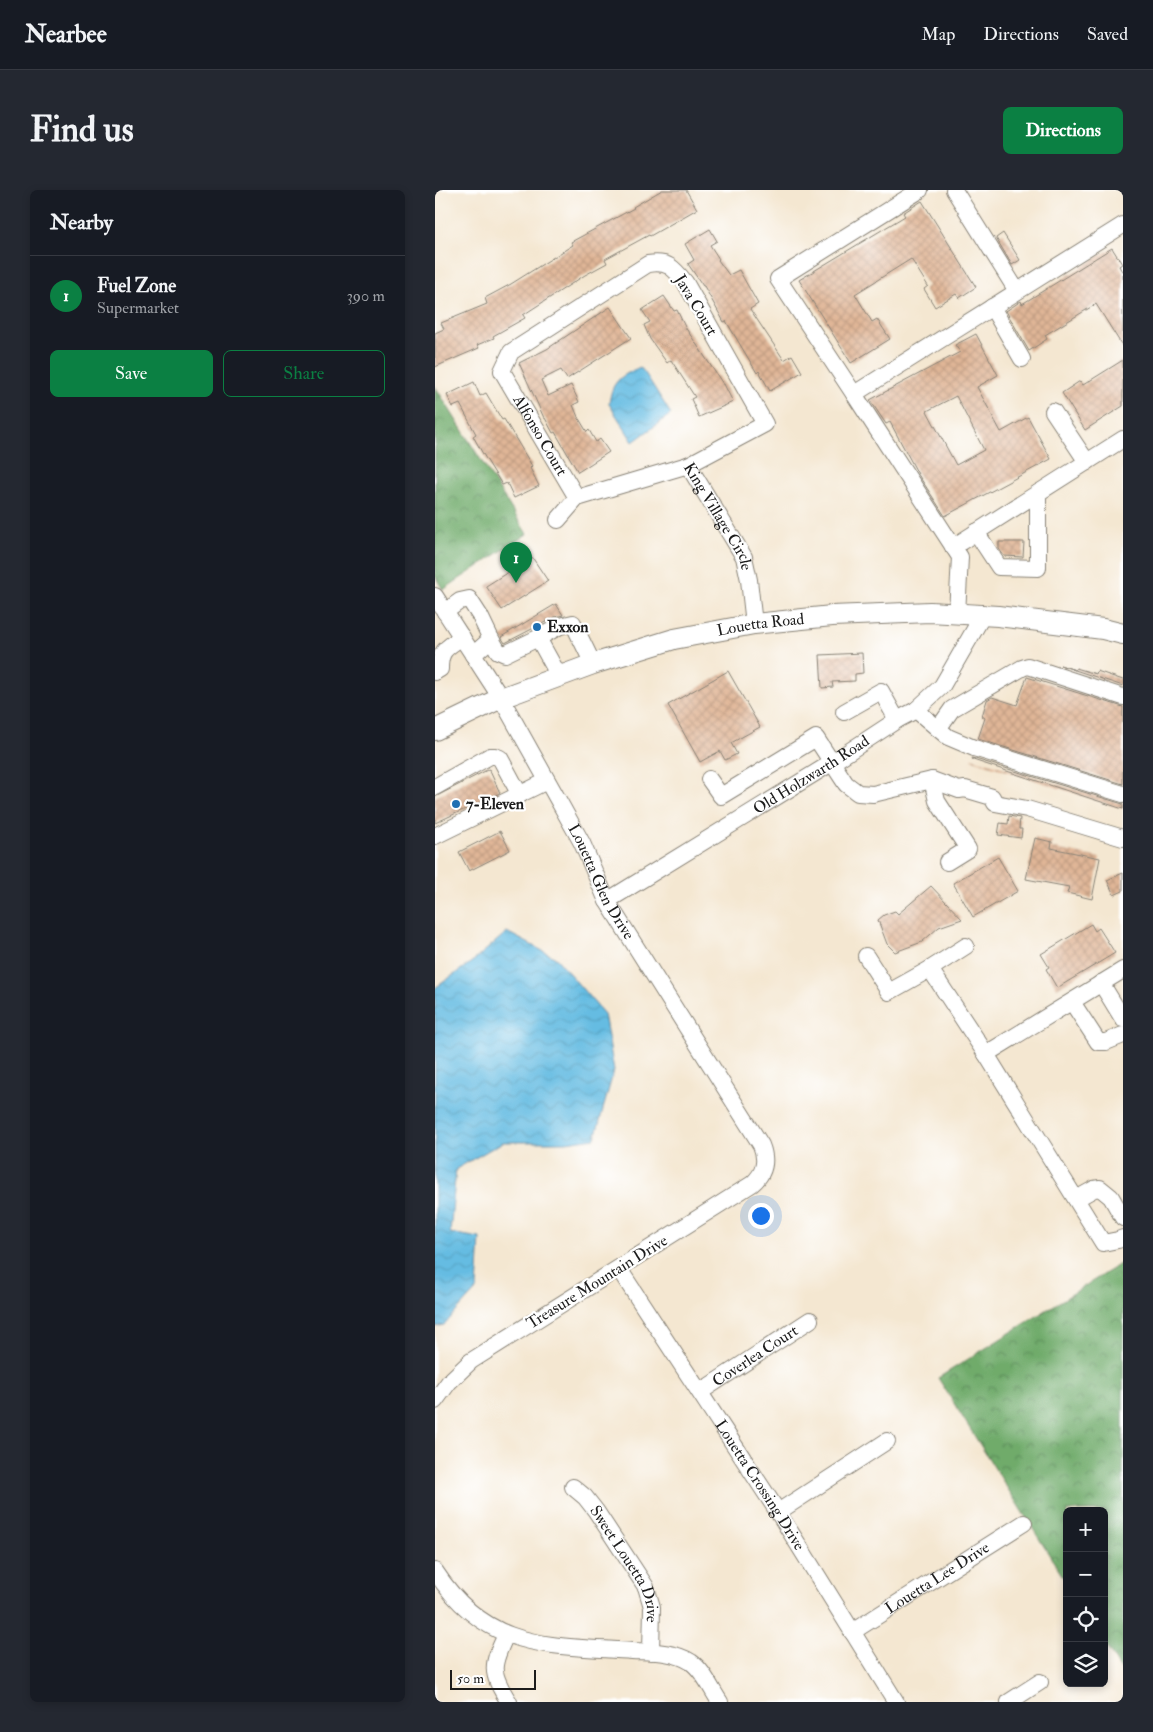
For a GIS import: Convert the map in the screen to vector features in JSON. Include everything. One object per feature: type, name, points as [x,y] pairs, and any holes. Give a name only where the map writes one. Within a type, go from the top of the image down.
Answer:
[{"type":"main road","name":"Louetta Road","points":[[435,730],[501,698],[593,664],[674,639],[754,624],[832,616],[892,613],[983,615],[1103,629],[1123,629]]},
{"type":"main road","name":"Louetta Road","points":[[1103,629],[1123,634]]},
{"type":"street","points":[[920,190],[778,279],[960,557],[957,614]]},
{"type":"street","points":[[954,190],[1017,291]]},
{"type":"street","points":[[854,394],[1123,225]]},
{"type":"street","name":"Java Court","points":[[502,371],[511,352],[527,341],[648,264],[668,265],[677,271],[685,282],[765,424],[688,465]]},
{"type":"street","points":[[992,307],[1022,359]]},
{"type":"street","name":"Alfonso Court","points":[[502,371],[577,498]]},
{"type":"street","points":[[1053,411],[1087,462]]},
{"type":"street","points":[[953,547],[1123,439]]},
{"type":"street","name":"King Village Circle","points":[[577,498],[688,465],[744,556],[754,624]]},
{"type":"street","points":[[976,532],[999,568],[1038,568],[1038,493]]},
{"type":"street","points":[[558,520],[577,498]]},
{"type":"street","name":"Louetta Glen Drive","points":[[435,596],[501,698],[582,843],[607,902],[761,1145],[765,1161],[763,1168]]},
{"type":"street","points":[[445,612],[460,601],[469,599],[480,616],[497,651],[505,654],[560,626],[573,623],[593,664]]},
{"type":"street","name":"Old Holzwarth Road","points":[[607,902],[833,762],[897,720],[916,710],[942,686],[983,615]]},
{"type":"street","points":[[437,659],[462,637]]},
{"type":"street","points":[[539,638],[559,676]]},
{"type":"street","points":[[473,655],[491,639]]},
{"type":"street","points":[[938,730],[952,709],[1028,666],[1123,697]]},
{"type":"street","points":[[844,712],[881,691],[897,720]]},
{"type":"street","points":[[916,710],[948,737],[974,748],[1123,794]]},
{"type":"street","points":[[709,779],[721,796],[816,738],[846,784],[858,793],[873,794],[931,780],[959,790],[965,789],[992,797],[995,803],[1027,809],[1123,838]]},
{"type":"street","points":[[435,786],[490,756],[495,756],[500,758],[520,794]]},
{"type":"street","points":[[931,780],[937,801],[968,849],[947,862]]},
{"type":"street","points":[[435,836],[547,781]]},
{"type":"street","points":[[866,956],[889,992],[966,946]]},
{"type":"street","points":[[930,969],[986,1054],[1103,1243],[1123,1238]]},
{"type":"street","points":[[986,1054],[1123,970]]},
{"type":"street","points":[[1101,983],[1123,1019]]},
{"type":"street","points":[[1072,1002],[1098,1042],[1111,1040],[1123,1035]]},
{"type":"street","name":"Treasure Mountain Drive","points":[[435,1401],[449,1382],[471,1361],[752,1184],[761,1175],[763,1168]]},
{"type":"street","points":[[1076,1199],[1094,1189],[1100,1188],[1111,1198],[1123,1218]]},
{"type":"street","name":"Louetta Crossing Drive","points":[[619,1269],[778,1512],[892,1701]]},
{"type":"street","name":"Coverlea Court","points":[[700,1392],[810,1320]]},
{"type":"street","points":[[778,1512],[887,1441]]},
{"type":"street","name":"Sweet Louetta Drive","points":[[573,1487],[596,1510],[646,1587],[652,1606],[651,1652]]},
{"type":"street","name":"Louetta Lee Drive","points":[[852,1632],[1024,1523]]},
{"type":"street","points":[[435,1571],[451,1594],[469,1612],[506,1634],[539,1644],[673,1655],[691,1663],[699,1670],[720,1702]]},
{"type":"street","points":[[506,1634],[495,1658],[494,1672],[499,1687],[509,1702]]},
{"type":"street","points":[[1009,1702],[1040,1682]]},
{"type":"green space","points":[[435,386],[527,534],[443,590],[435,576]]},
{"type":"green space","points":[[1123,1262],[1123,1673],[1108,1649],[1108,1507],[1063,1507],[1063,1577],[938,1378]]},
{"type":"water","points":[[640,367],[671,414],[633,442],[609,404],[612,390],[618,381]]},
{"type":"water","points":[[507,932],[556,958],[604,1014],[614,1070],[595,1138],[566,1142],[503,1142],[456,1169],[450,1233],[480,1238],[477,1289],[444,1325],[435,1327],[435,988],[473,961]]},
{"type":"building","points":[[662,190],[686,190],[697,209],[605,259],[607,263],[523,315],[525,318],[493,336],[494,338],[477,345],[479,348],[435,367],[435,333],[444,329],[441,323],[487,304],[485,298],[573,245],[571,242],[634,208]]},
{"type":"building","points":[[922,201],[976,287],[959,298],[956,294],[935,307],[924,289],[928,286],[911,259],[855,294],[872,322],[877,319],[890,339],[851,363],[799,280],[905,216],[903,213]]},
{"type":"building","points":[[710,229],[717,241],[710,245],[718,260],[729,275],[739,270],[758,304],[750,309],[784,360],[792,355],[802,372],[770,391],[759,371],[757,373],[726,321],[724,322],[704,286],[688,264],[694,260],[685,244]]},
{"type":"building","points":[[1003,233],[1020,260],[1012,265],[996,238]]},
{"type":"building","points":[[1112,248],[1122,264],[1119,266],[1123,273],[1123,347],[1096,304],[1045,335],[1047,339],[1029,351],[1006,311],[1021,301],[1022,304]]},
{"type":"building","points":[[664,296],[674,311],[677,310],[685,327],[724,384],[733,402],[699,417],[691,399],[695,397],[671,360],[667,363],[650,339],[644,325],[650,322],[642,310]]},
{"type":"building","points":[[610,307],[631,338],[567,379],[561,370],[541,380],[548,396],[571,385],[579,402],[573,405],[578,417],[587,432],[589,430],[596,442],[600,439],[609,452],[578,472],[555,432],[553,433],[544,418],[519,363],[547,349]]},
{"type":"building","points":[[976,334],[998,375],[977,387],[1001,432],[1028,417],[1051,459],[945,516],[919,476],[890,422],[886,424],[870,400],[960,352],[955,345]],"holes":[[[956,396],[984,450],[956,465],[927,411]]]},
{"type":"building","points":[[1123,360],[1123,406],[1085,430],[1062,393],[1080,381],[1083,385]]},
{"type":"building","points":[[474,382],[480,396],[486,393],[502,420],[504,419],[532,466],[530,468],[539,486],[514,498],[507,483],[502,485],[483,454],[473,436],[476,434],[460,404],[453,407],[447,395]]},
{"type":"building","points":[[999,542],[1024,542],[1023,557],[1004,556],[999,549]]},
{"type":"building","points":[[532,557],[548,581],[502,610],[486,586]]},
{"type":"building","points":[[556,604],[563,615],[555,617],[505,643],[501,637]]},
{"type":"building","points":[[862,653],[863,673],[855,674],[855,681],[832,682],[833,687],[822,688],[820,655]]},
{"type":"building","points":[[1076,668],[1096,674],[1097,671],[1123,680],[1123,686],[1075,670]]},
{"type":"building","points":[[728,671],[760,727],[731,743],[737,754],[725,760],[720,751],[700,762],[668,705]]},
{"type":"building","points":[[1027,677],[1123,707],[1123,784],[978,739],[985,718],[982,716],[987,700],[992,697],[1017,705]]},
{"type":"building","points":[[972,758],[1123,804],[1123,809],[973,760]]},
{"type":"building","points":[[489,769],[500,793],[435,823],[435,797]]},
{"type":"building","points":[[1009,816],[1020,818],[1019,829],[1022,829],[1021,838],[998,835],[1000,823],[1008,824]]},
{"type":"building","points":[[500,831],[510,850],[469,871],[459,852]]},
{"type":"building","points":[[1035,838],[1052,842],[1051,848],[1100,858],[1092,899],[1067,893],[1069,887],[1026,879]]},
{"type":"building","points":[[998,857],[1018,891],[973,917],[953,883]]},
{"type":"building","points":[[1123,873],[1123,891],[1114,895],[1107,880]]},
{"type":"building","points":[[931,886],[962,919],[939,927],[922,942],[895,952],[887,944],[878,920],[884,915],[895,911],[898,914]]},
{"type":"building","points":[[1091,924],[1095,931],[1099,928],[1115,953],[1057,988],[1046,969],[1049,967],[1041,954]]},
{"type":"place","name":"Fuel Zone","points":[[516,583]]},
{"type":"place","name":"Exxon","points":[[537,627]]},
{"type":"place","name":"7-Eleven","points":[[456,804]]}]
